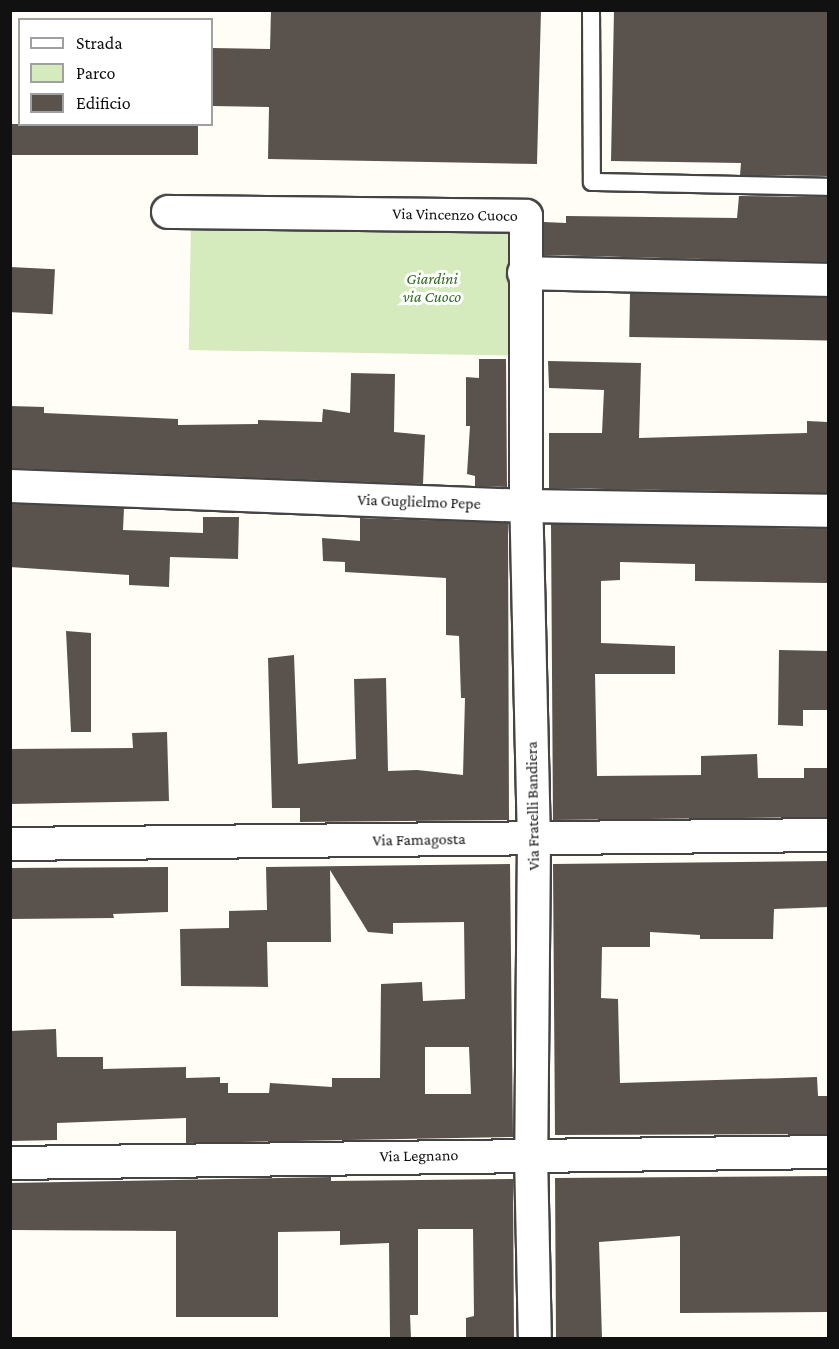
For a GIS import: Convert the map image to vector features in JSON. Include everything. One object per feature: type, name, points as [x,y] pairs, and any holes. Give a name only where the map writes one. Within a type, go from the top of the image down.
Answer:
[{"type":"street","name":"Via Vincenzo Cuoco","points":[[168,212],[525,216],[524,273]]},
{"type":"street","points":[[524,273],[828,280]]},
{"type":"street","name":"Via Fratelli Bandiera","points":[[524,273],[526,506],[534,838],[531,1154],[535,1338]]},
{"type":"street","name":"Via Guglielmo Pepe","points":[[10,486],[526,506],[828,511]]},
{"type":"street","name":"Via Famagosta","points":[[10,844],[828,835]]},
{"type":"street","name":"Via Legnano","points":[[10,1162],[828,1152]]},
{"type":"lane","points":[[591,10],[592,182],[828,188]]},
{"type":"green space","name":"Giardini via Cuoco","points":[[191,221],[516,227],[514,356],[189,350]]},
{"type":"building","points":[[271,10],[541,10],[537,164],[268,159],[269,107],[213,106],[213,48],[270,49]]},
{"type":"building","points":[[614,10],[828,10],[827,176],[740,175],[741,163],[611,161]]},
{"type":"building","points":[[10,124],[18,124],[18,126],[198,126],[198,155],[10,155]]},
{"type":"building","points":[[739,196],[827,197],[828,262],[544,255],[544,222],[566,223],[566,216],[737,218]]},
{"type":"building","points":[[10,267],[55,269],[53,314],[10,312]]},
{"type":"building","points":[[630,293],[828,296],[827,340],[629,337]]},
{"type":"building","points":[[479,359],[506,359],[507,487],[475,486],[475,476],[467,474],[470,426],[466,426],[466,377],[479,378]]},
{"type":"building","points":[[548,361],[641,363],[639,438],[807,433],[807,421],[828,422],[828,493],[549,488],[549,433],[602,433],[604,390],[549,388]]},
{"type":"building","points":[[351,373],[395,374],[394,432],[425,435],[423,484],[10,468],[10,406],[44,407],[44,413],[178,419],[178,425],[258,424],[258,420],[322,422],[323,409],[350,413]]},
{"type":"building","points":[[10,504],[124,508],[123,530],[203,533],[203,517],[239,517],[238,559],[170,557],[169,587],[129,585],[129,575],[10,567]]},
{"type":"building","points":[[360,518],[508,523],[509,820],[300,822],[300,808],[272,808],[268,658],[294,655],[298,764],[356,759],[354,679],[386,678],[388,771],[417,770],[463,775],[465,698],[461,698],[459,636],[446,635],[446,578],[345,572],[345,562],[323,561],[322,538],[360,541]]},
{"type":"building","points":[[551,524],[828,529],[828,583],[695,581],[695,564],[620,562],[620,580],[601,581],[601,643],[675,646],[675,674],[595,674],[597,776],[701,775],[701,756],[757,754],[758,778],[804,778],[804,768],[828,768],[828,817],[553,820]]},
{"type":"building","points":[[66,631],[91,633],[91,732],[71,732]]},
{"type":"building","points":[[779,650],[828,651],[828,710],[803,710],[803,726],[778,725]]},
{"type":"building","points":[[167,732],[169,801],[10,804],[10,749],[133,748],[132,733]]},
{"type":"building","points":[[828,861],[828,907],[774,909],[773,939],[700,939],[700,935],[650,932],[650,947],[602,947],[601,998],[618,999],[620,1083],[817,1077],[818,1096],[828,1096],[828,1134],[555,1135],[553,864]]},
{"type":"building","points":[[510,864],[513,1137],[186,1143],[186,1118],[57,1123],[57,1140],[11,1141],[10,1031],[56,1029],[57,1057],[103,1057],[103,1069],[186,1067],[186,1078],[220,1077],[220,1083],[228,1083],[228,1093],[269,1093],[270,1083],[332,1087],[332,1078],[380,1078],[381,984],[422,982],[423,1001],[465,999],[464,922],[393,923],[393,934],[368,932],[330,870],[331,942],[267,942],[268,987],[181,986],[180,929],[229,928],[229,911],[267,910],[266,867]],"holes":[[[425,1047],[469,1047],[471,1094],[425,1094]]]},
{"type":"building","points":[[168,867],[168,912],[113,914],[114,918],[10,919],[10,868]]},
{"type":"building","points":[[828,1176],[828,1312],[680,1313],[680,1236],[599,1242],[602,1338],[556,1338],[555,1178]]},
{"type":"building","points":[[331,1177],[331,1181],[513,1179],[514,1338],[466,1338],[466,1318],[474,1316],[473,1229],[418,1229],[418,1315],[410,1315],[411,1338],[390,1338],[389,1243],[340,1245],[340,1231],[278,1232],[278,1317],[176,1317],[176,1231],[10,1230],[10,1183]]}]
